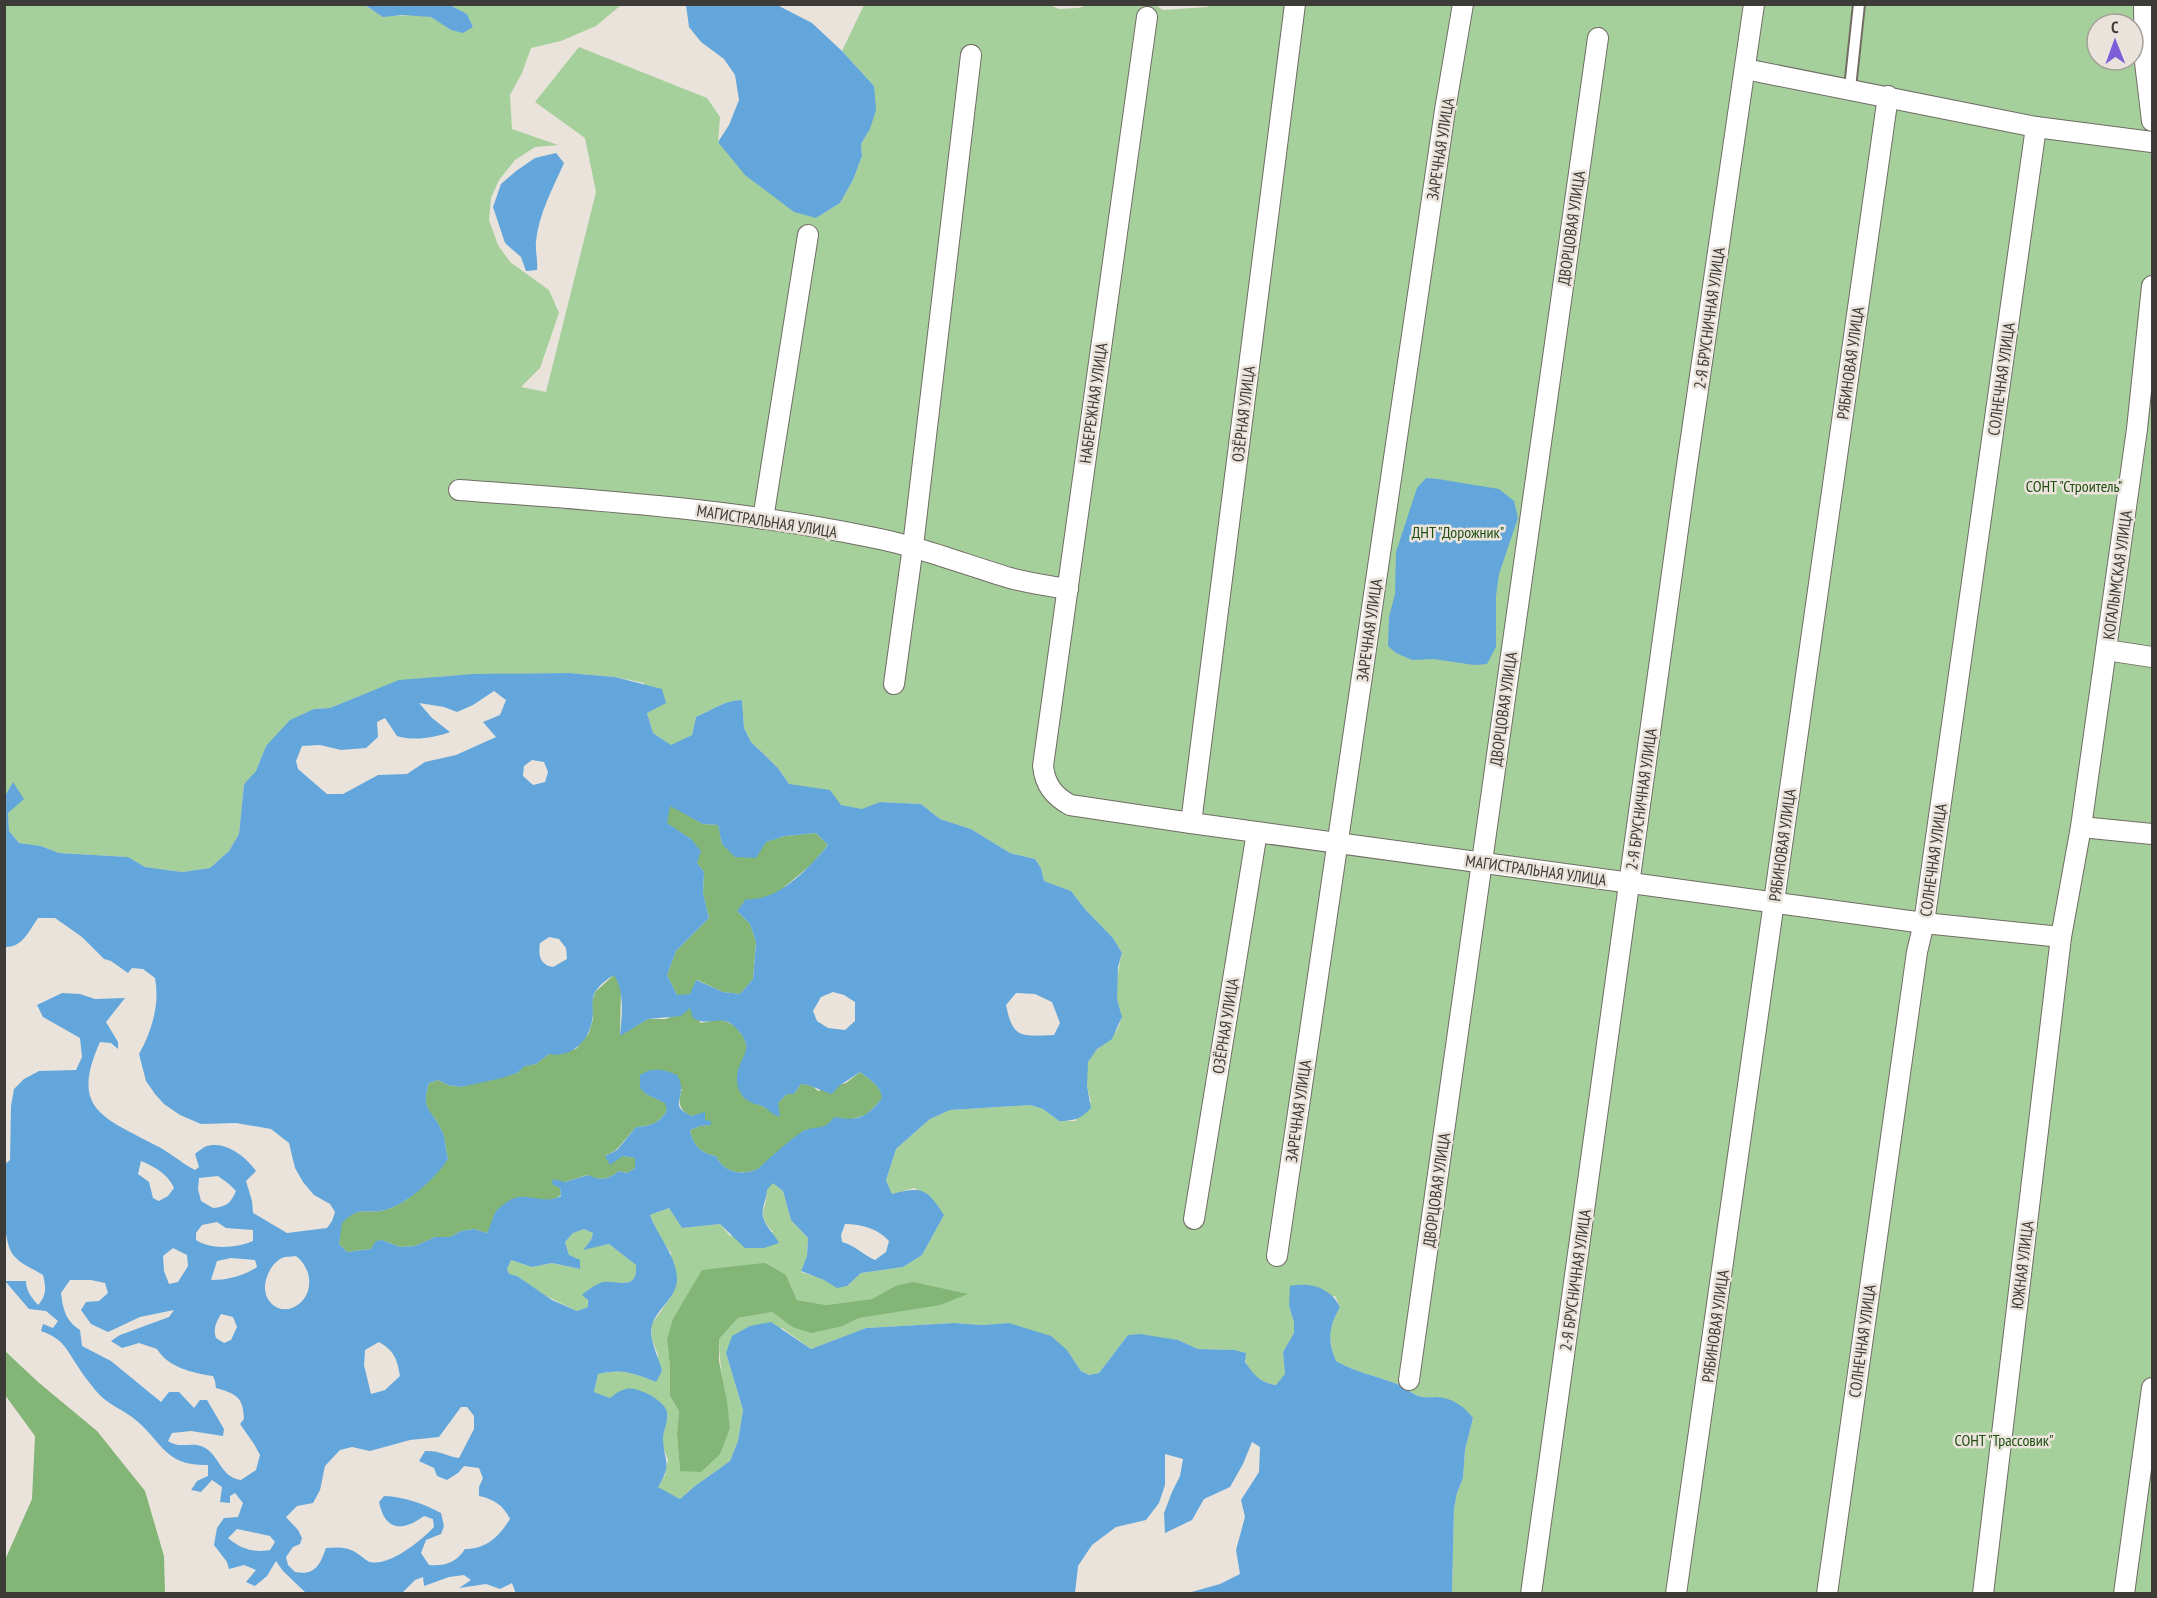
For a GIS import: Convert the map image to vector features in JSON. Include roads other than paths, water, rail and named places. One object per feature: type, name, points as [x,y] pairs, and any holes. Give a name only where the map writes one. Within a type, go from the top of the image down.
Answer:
[{"type":"street","name":"ОЗЁРНАЯ УЛИЦА","points":[[1191,823],[1295,4]]},
{"type":"street","name":"ЗАРЕЧНАЯ УЛИЦА","points":[[1277,1256],[1462,4]]},
{"type":"street","name":"2-Я БРУСНИЧНАЯ УЛИЦА","points":[[1531,1593],[1687,467],[1755,4]]},
{"type":"street","points":[[2144,4],[2145,62],[2152,121]]},
{"type":"street","name":"НАБЕРЕЖНАЯ УЛИЦА","points":[[1049,789],[1044,778],[1044,766],[1147,17]]},
{"type":"street","name":"ДВОРЦОВАЯ УЛИЦА","points":[[1409,1380],[1598,38]]},
{"type":"street","points":[[894,684],[914,546],[971,55]]},
{"type":"street","points":[[1745,69],[1850,88],[2036,127],[2152,142]]},
{"type":"street","name":"РЯБИНОВАЯ УЛИЦА","points":[[1676,1593],[1888,96]]},
{"type":"street","name":"СОЛНЕЧНАЯ УЛИЦА","points":[[1827,1593],[2036,127]]},
{"type":"street","points":[[763,519],[808,235]]},
{"type":"street","name":"КОГАЛЫМСКАЯ УЛИЦА","points":[[2081,827],[2137,429],[2152,286]]},
{"type":"street","name":"МАГИСТРАЛЬНАЯ УЛИЦА","points":[[459,490],[652,504],[868,536],[914,546],[1010,578],[1068,589]]},
{"type":"street","points":[[2106,650],[2152,657]]},
{"type":"street","name":"МАГИСТРАЛЬНАЯ УЛИЦА","points":[[1049,789],[1070,805],[1191,823],[1924,923],[2061,937]]},
{"type":"street","points":[[2061,937],[2081,827],[2152,834]]},
{"type":"street","name":"ОЗЁРНАЯ УЛИЦА","points":[[1194,1219],[1257,832]]},
{"type":"street","name":"ЮЖНАЯ УЛИЦА","points":[[1983,1593],[2061,937]]},
{"type":"street","points":[[2124,1593],[2152,1388]]},
{"type":"lane","points":[[1850,88],[1859,4]]},
{"type":"water","points":[[365,5],[450,5],[467,14],[473,27],[463,33],[451,30],[431,17],[403,15],[383,17]]},
{"type":"water","points":[[686,5],[777,5],[812,23],[874,86],[876,110],[870,129],[861,144],[862,156],[853,180],[840,203],[816,218],[794,212],[745,175],[718,142],[729,125],[739,100],[735,75],[724,59],[701,42],[689,27]]},
{"type":"water","points":[[556,153],[564,163],[540,221],[536,241],[537,270],[526,271],[521,257],[505,243],[493,207],[501,184],[516,171],[535,158]]},
{"type":"water","points":[[1426,478],[1499,489],[1514,501],[1518,518],[1499,574],[1496,596],[1496,647],[1487,664],[1474,665],[1434,659],[1412,660],[1396,653],[1388,646],[1389,617],[1395,594],[1396,552],[1417,488]]},
{"type":"water","points":[[569,673],[615,677],[662,689],[666,703],[647,713],[653,733],[671,745],[692,735],[696,717],[724,704],[742,700],[744,728],[751,742],[778,768],[789,784],[830,790],[841,805],[862,809],[880,802],[921,804],[940,819],[971,829],[1010,853],[1035,859],[1041,868],[1044,881],[1071,891],[1113,938],[1122,953],[1118,967],[1117,999],[1122,1017],[1112,1039],[1097,1049],[1088,1062],[1087,1086],[1091,1108],[1087,1112],[1077,1119],[1059,1121],[1043,1109],[1030,1105],[950,1110],[930,1119],[896,1149],[886,1180],[892,1194],[911,1190],[923,1192],[933,1200],[944,1215],[922,1255],[903,1267],[861,1273],[847,1286],[837,1288],[801,1271],[807,1256],[808,1238],[791,1220],[783,1191],[773,1183],[767,1190],[763,1218],[779,1243],[764,1248],[745,1248],[720,1224],[682,1228],[669,1208],[650,1215],[671,1255],[677,1280],[673,1293],[654,1319],[651,1330],[662,1371],[656,1382],[627,1372],[614,1371],[598,1374],[594,1392],[610,1398],[624,1390],[637,1390],[656,1399],[665,1407],[667,1419],[663,1439],[666,1467],[658,1487],[680,1499],[730,1461],[738,1441],[743,1410],[726,1353],[732,1336],[750,1326],[771,1322],[811,1349],[866,1328],[954,1323],[982,1325],[1009,1323],[1051,1336],[1067,1350],[1081,1371],[1089,1375],[1099,1373],[1128,1335],[1140,1334],[1178,1340],[1198,1349],[1235,1350],[1246,1353],[1245,1362],[1255,1374],[1262,1380],[1276,1385],[1285,1374],[1283,1352],[1294,1333],[1294,1322],[1289,1306],[1290,1286],[1305,1285],[1325,1291],[1336,1300],[1340,1307],[1333,1321],[1330,1340],[1336,1361],[1397,1384],[1418,1396],[1453,1401],[1462,1406],[1473,1418],[1465,1450],[1463,1478],[1454,1509],[1452,1593],[1188,1593],[1220,1584],[1240,1574],[1236,1550],[1245,1517],[1241,1500],[1259,1472],[1260,1447],[1252,1442],[1230,1487],[1204,1499],[1192,1520],[1165,1533],[1164,1513],[1180,1476],[1183,1459],[1165,1454],[1165,1485],[1159,1503],[1146,1520],[1116,1527],[1092,1545],[1078,1566],[1075,1593],[516,1594],[512,1583],[500,1589],[486,1584],[459,1588],[471,1580],[464,1575],[449,1577],[424,1586],[423,1577],[415,1580],[402,1593],[307,1594],[276,1561],[267,1576],[255,1586],[246,1582],[256,1570],[244,1565],[229,1569],[227,1562],[214,1545],[217,1528],[224,1518],[238,1517],[243,1503],[235,1493],[230,1496],[230,1503],[220,1502],[222,1487],[212,1480],[201,1492],[191,1490],[197,1481],[208,1476],[208,1465],[183,1462],[174,1458],[137,1421],[100,1396],[63,1344],[41,1331],[43,1324],[53,1328],[58,1321],[46,1311],[29,1309],[5,1281],[26,1281],[28,1291],[38,1305],[43,1298],[45,1287],[43,1275],[15,1257],[10,1250],[5,1227],[5,1164],[10,1160],[11,1106],[14,1089],[24,1079],[39,1071],[76,1070],[82,1057],[80,1038],[43,1017],[37,1005],[62,993],[80,994],[95,999],[125,998],[106,1022],[118,1042],[118,1049],[111,1043],[100,1042],[92,1065],[88,1082],[90,1097],[96,1108],[120,1127],[195,1170],[199,1167],[195,1154],[205,1147],[214,1145],[235,1151],[256,1171],[246,1181],[253,1213],[287,1233],[327,1228],[335,1212],[330,1204],[314,1195],[303,1182],[295,1168],[289,1143],[271,1129],[236,1123],[201,1124],[180,1115],[164,1104],[155,1094],[146,1081],[139,1054],[154,1017],[155,978],[143,969],[132,968],[128,973],[104,959],[82,937],[55,918],[38,918],[21,942],[5,947],[4,798],[13,782],[24,799],[8,813],[9,831],[19,843],[41,846],[59,853],[128,857],[145,867],[182,872],[210,868],[229,851],[239,834],[244,784],[256,771],[266,746],[290,720],[314,709],[330,708],[399,680],[473,674]],"holes":[[[494,691],[506,700],[500,715],[483,722],[496,737],[456,755],[425,762],[407,774],[378,775],[343,794],[327,794],[298,769],[296,761],[302,746],[320,745],[341,750],[366,748],[378,737],[377,722],[385,718],[397,736],[403,738],[424,738],[450,732],[432,718],[419,703],[444,707],[457,712],[473,705]],[[532,760],[544,762],[548,772],[545,782],[533,785],[523,776],[524,766]],[[670,806],[703,824],[718,825],[722,844],[735,857],[756,858],[766,842],[785,836],[816,833],[828,845],[792,882],[770,895],[746,899],[737,911],[750,924],[756,942],[753,979],[740,994],[723,992],[696,980],[690,994],[677,995],[667,975],[676,951],[709,918],[703,893],[704,872],[697,863],[701,851],[691,839],[667,823]],[[549,937],[559,939],[566,948],[567,959],[553,967],[545,964],[540,955],[540,943]],[[614,975],[620,989],[622,1004],[620,1036],[648,1019],[681,1016],[690,1008],[693,1018],[699,1021],[720,1020],[731,1023],[742,1035],[746,1045],[737,1074],[739,1091],[749,1101],[764,1107],[772,1114],[780,1117],[778,1103],[787,1094],[794,1094],[801,1084],[832,1094],[839,1086],[860,1072],[877,1086],[882,1098],[867,1114],[850,1119],[834,1117],[824,1126],[802,1132],[758,1169],[734,1172],[719,1162],[716,1156],[702,1151],[695,1144],[690,1130],[711,1125],[711,1121],[705,1120],[705,1112],[691,1116],[680,1107],[681,1086],[677,1075],[663,1070],[649,1071],[640,1075],[640,1088],[646,1094],[665,1103],[667,1110],[654,1123],[636,1127],[617,1150],[605,1156],[610,1165],[623,1156],[635,1158],[635,1168],[627,1173],[619,1171],[604,1179],[588,1175],[565,1182],[553,1179],[552,1184],[560,1188],[561,1196],[553,1199],[518,1197],[511,1200],[496,1211],[487,1233],[474,1229],[461,1231],[450,1237],[435,1237],[415,1246],[400,1247],[382,1240],[376,1241],[371,1249],[347,1252],[339,1244],[342,1223],[359,1212],[385,1210],[402,1202],[429,1182],[448,1159],[443,1133],[428,1109],[426,1099],[429,1083],[438,1080],[448,1085],[461,1087],[502,1078],[517,1073],[525,1066],[536,1064],[549,1054],[557,1055],[571,1051],[587,1036],[592,1021],[594,994]],[[833,992],[844,995],[855,1002],[855,1021],[845,1030],[828,1028],[817,1021],[813,1011],[821,997]],[[1016,993],[1035,994],[1052,1002],[1060,1023],[1054,1035],[1021,1034],[1012,1025],[1006,1005]],[[141,1161],[160,1172],[174,1188],[168,1196],[159,1201],[153,1198],[149,1182],[138,1174]],[[218,1176],[236,1191],[228,1204],[221,1207],[213,1208],[201,1201],[198,1189],[199,1178]],[[217,1222],[226,1228],[253,1230],[253,1241],[239,1245],[216,1247],[196,1240],[196,1233],[202,1225]],[[845,1224],[869,1228],[880,1233],[889,1241],[886,1252],[875,1260],[842,1242],[841,1235]],[[584,1229],[593,1233],[591,1240],[583,1250],[609,1244],[636,1265],[636,1273],[630,1282],[603,1282],[592,1287],[582,1295],[588,1300],[588,1307],[577,1311],[552,1300],[517,1276],[509,1274],[507,1269],[511,1260],[532,1267],[552,1263],[580,1269],[580,1260],[569,1255],[565,1242],[573,1233]],[[173,1248],[187,1255],[188,1266],[178,1282],[169,1284],[164,1271],[163,1256]],[[296,1256],[305,1266],[309,1279],[304,1299],[288,1309],[272,1304],[265,1289],[269,1271],[278,1260]],[[231,1258],[255,1260],[257,1267],[252,1270],[223,1279],[211,1280],[217,1261]],[[70,1280],[105,1283],[108,1293],[99,1301],[86,1302],[81,1310],[91,1324],[108,1332],[140,1317],[174,1310],[169,1317],[120,1335],[111,1341],[122,1348],[139,1343],[157,1349],[174,1365],[213,1376],[216,1388],[237,1397],[242,1405],[244,1419],[240,1424],[260,1455],[256,1470],[241,1480],[234,1478],[224,1470],[207,1449],[197,1445],[176,1445],[168,1441],[172,1433],[191,1431],[223,1436],[224,1429],[207,1400],[200,1400],[194,1408],[179,1392],[169,1392],[161,1402],[111,1361],[82,1346],[80,1330],[71,1323],[64,1310],[61,1293]],[[221,1314],[233,1317],[237,1327],[231,1340],[224,1343],[216,1338],[216,1323]],[[379,1342],[394,1356],[400,1376],[385,1390],[371,1394],[364,1365],[365,1350]],[[461,1407],[467,1407],[474,1416],[474,1429],[459,1458],[434,1451],[425,1451],[419,1461],[434,1468],[437,1476],[447,1480],[464,1466],[479,1468],[483,1478],[479,1487],[479,1496],[497,1503],[510,1519],[501,1531],[486,1544],[465,1549],[458,1558],[450,1563],[429,1565],[421,1553],[426,1540],[441,1534],[444,1526],[441,1513],[413,1501],[384,1496],[379,1502],[385,1519],[390,1523],[395,1526],[409,1525],[424,1516],[433,1519],[434,1527],[422,1539],[395,1557],[386,1560],[370,1562],[351,1550],[326,1548],[316,1568],[308,1572],[295,1572],[288,1565],[286,1557],[293,1547],[300,1544],[302,1538],[286,1517],[297,1506],[313,1503],[320,1490],[325,1466],[340,1450],[352,1447],[370,1451],[410,1440],[439,1437]],[[237,1529],[270,1536],[275,1542],[270,1550],[259,1551],[243,1547],[228,1538]]]},
{"type":"park label","name":"СОНТ \"Строитель\"","points":[[2074,486]]},
{"type":"park label","name":"ДНТ \"Дорожник\"","points":[[1458,532]]},
{"type":"park label","name":"СОНТ \"Трассовик\"","points":[[2004,1440]]}]
